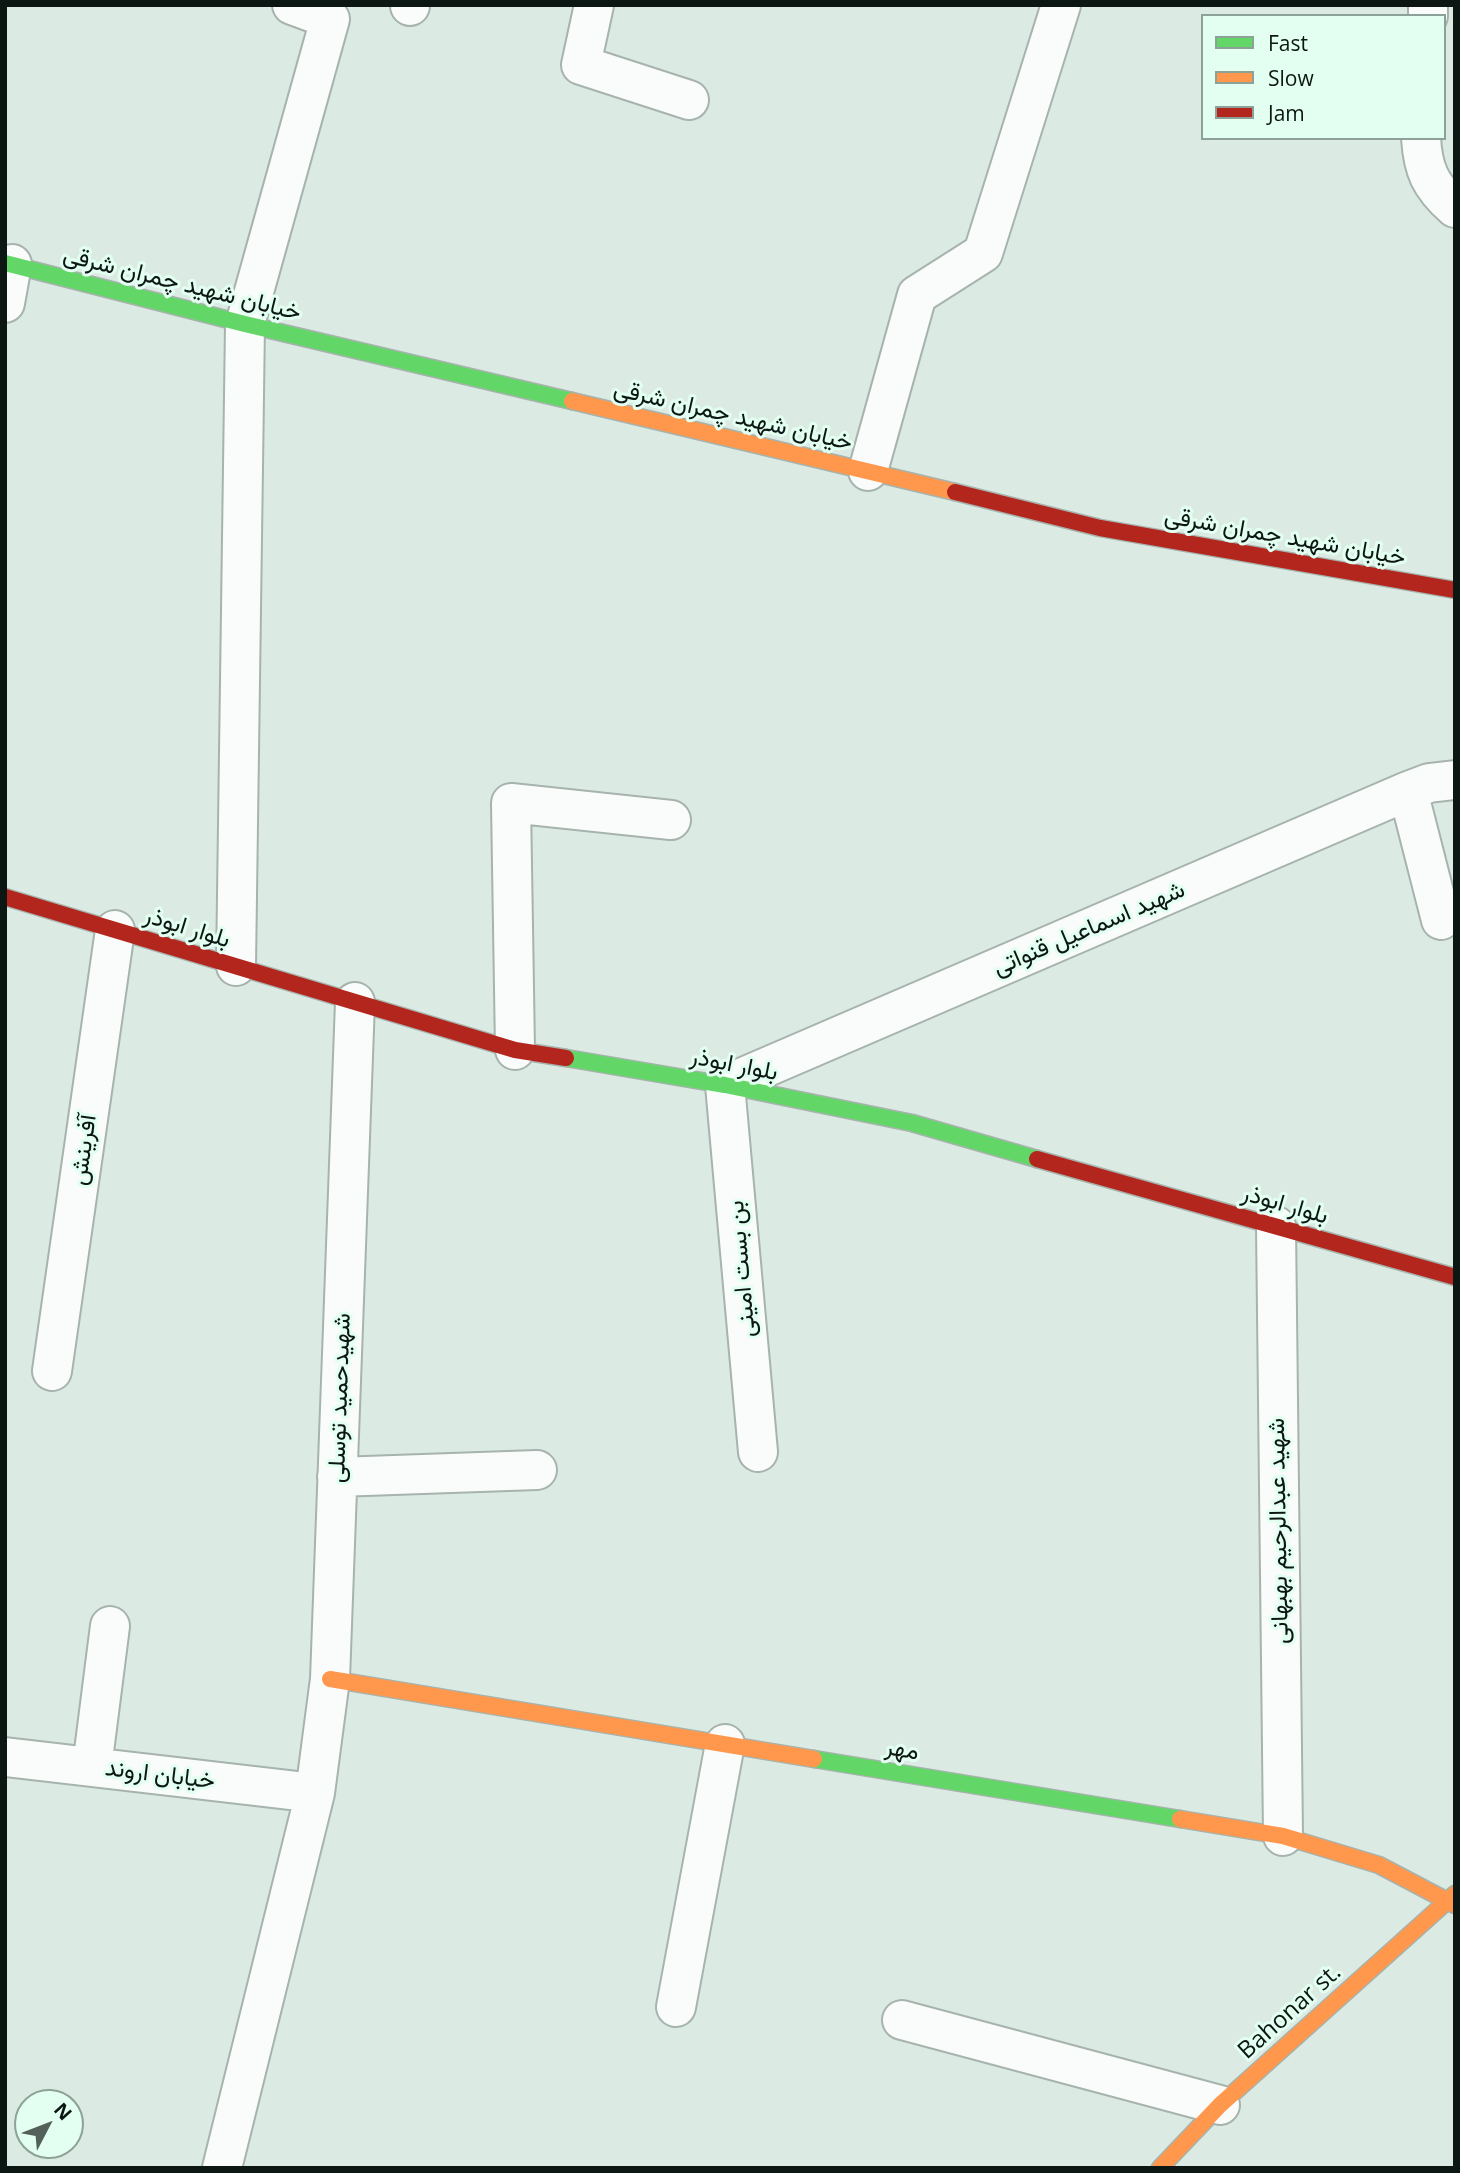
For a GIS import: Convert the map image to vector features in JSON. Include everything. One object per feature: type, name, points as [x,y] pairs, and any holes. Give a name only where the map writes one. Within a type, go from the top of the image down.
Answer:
[{"type":"street","points":[[236,966],[245,324],[330,19],[292,5]]},
{"type":"street","points":[[594,5],[581,65],[689,100]]},
{"type":"street","points":[[868,471],[917,295],[983,253],[1061,5]]},
{"type":"street","points":[[1421,140],[1422,159],[1430,181],[1455,208]]},
{"type":"street","points":[[5,303],[9,264]]},
{"type":"street","name":"خیابان شهید چمران شرقی","points":[[9,264],[245,324],[1100,528],[1455,590]]},
{"type":"street","name":"شهید اسماعیل قنواتی","points":[[726,1085],[1408,791],[1429,783],[1455,780]]},
{"type":"street","points":[[1408,791],[1441,920]]},
{"type":"street","points":[[514,1050],[510,803],[671,820]]},
{"type":"street","name":"بلوار ابوذر","points":[[5,897],[514,1050],[726,1085],[912,1123],[1455,1277]]},
{"type":"street","name":"آفرینش","points":[[52,1371],[116,930]]},
{"type":"street","name":"شهیدحمید توسلی","points":[[222,2168],[315,1793],[330,1679],[355,1002]]},
{"type":"street","name":"بن بست امینی","points":[[726,1085],[758,1452]]},
{"type":"street","name":"شهید عبدالرحیم بهبهانی","points":[[1276,1226],[1283,1836]]},
{"type":"street","points":[[337,1477],[537,1470]]},
{"type":"street","points":[[92,1767],[110,1626]]},
{"type":"street","name":"مهر","points":[[330,1679],[1283,1836],[1379,1865],[1452,1901]]},
{"type":"street","points":[[676,2007],[725,1744]]},
{"type":"street","name":"خیابان اروند","points":[[5,1757],[315,1793]]},
{"type":"street","name":"Bahonar st.","points":[[1160,2168],[1220,2105],[1452,1901]]},
{"type":"street","points":[[902,2020],[1220,2105]]},
{"type":"traffic: fast","points":[[5,263],[245,324],[572,401]]},
{"type":"traffic: fast","points":[[566,1058],[725,1085],[912,1123],[1037,1159]]},
{"type":"traffic: fast","points":[[814,1759],[1180,1819]]},
{"type":"traffic: slow","points":[[572,401],[955,492]]},
{"type":"traffic: slow","points":[[330,1679],[814,1759]]},
{"type":"traffic: slow","points":[[1180,1819],[1283,1836],[1379,1865],[1455,1905]]},
{"type":"traffic: slow","points":[[1160,2168],[1220,2105],[1455,1894]]},
{"type":"traffic: jam","points":[[955,492],[1100,528],[1455,590]]},
{"type":"traffic: jam","points":[[5,897],[515,1050],[566,1058]]},
{"type":"traffic: jam","points":[[1037,1159],[1455,1277]]}]
